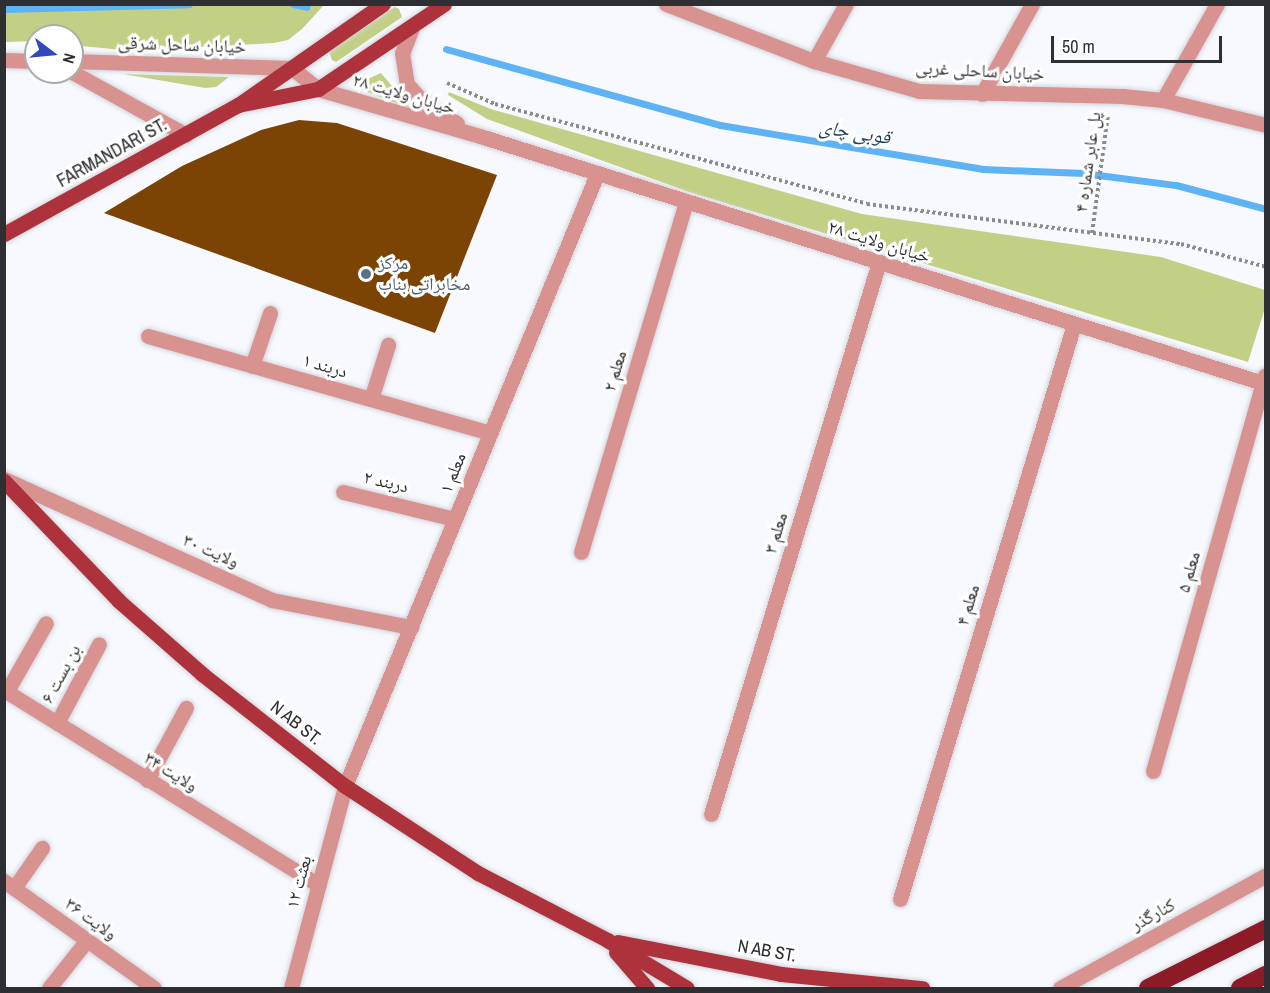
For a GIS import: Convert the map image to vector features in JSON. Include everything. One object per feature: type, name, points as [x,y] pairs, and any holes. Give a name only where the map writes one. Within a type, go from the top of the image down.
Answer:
[{"type":"highway","points":[[1148,988],[1266,929]]},
{"type":"highway","points":[[1240,988],[1266,975]]},
{"type":"main road","points":[[238,105],[382,4]]},
{"type":"main road","points":[[238,105],[318,89],[444,4]]},
{"type":"main road","name":"FARMANDARI ST.","points":[[4,234],[238,105]]},
{"type":"main road","name":"N AB ST.","points":[[4,480],[119,601],[202,674],[345,786],[478,873],[607,940],[687,988]]},
{"type":"main road","points":[[607,940],[646,988]]},
{"type":"main road","name":"N AB ST.","points":[[607,940],[781,974],[922,988]]},
{"type":"street","points":[[814,61],[846,4]]},
{"type":"street","points":[[982,94],[1032,4]]},
{"type":"street","points":[[1163,100],[1217,4]]},
{"type":"street","name":"خیابان ساحلی غربی","points":[[668,5],[814,61],[919,91],[1111,96],[1163,100],[1266,125]]},
{"type":"street","name":"خیابان ولایت ۲۸","points":[[413,26],[402,53],[404,74],[412,92],[428,107],[480,136]]},
{"type":"street","points":[[4,60],[24,61]]},
{"type":"street","name":"خیابان ساحل شرقی","points":[[84,61],[292,68]]},
{"type":"street","points":[[292,68],[318,89]]},
{"type":"street","points":[[84,79],[186,135]]},
{"type":"street","name":"خیابان ولایت ۲۸","points":[[318,89],[480,136],[1074,324],[1265,381]]},
{"type":"street","name":"معلم ۱","points":[[345,786],[597,174]]},
{"type":"street","name":"معلم ۲","points":[[581,552],[686,202]]},
{"type":"street","name":"معلم ۳","points":[[711,814],[879,262]]},
{"type":"street","points":[[252,366],[270,313]]},
{"type":"street","name":"معلم ۴","points":[[900,899],[1074,324]]},
{"type":"street","name":"دربند ۱","points":[[148,336],[490,433]]},
{"type":"street","points":[[371,399],[388,345]]},
{"type":"street","name":"معلم ۵","points":[[1153,771],[1265,381]]},
{"type":"street","name":"ولایت ۳۰","points":[[4,480],[272,600],[411,627]]},
{"type":"street","name":"دربند ۲","points":[[343,492],[455,519]]},
{"type":"street","points":[[6,690],[46,623]]},
{"type":"street","name":"بن بست ۶","points":[[57,723],[99,644]]},
{"type":"street","name":"ولایت ۳۴","points":[[6,690],[147,780],[319,885]]},
{"type":"street","points":[[147,780],[186,708]]},
{"type":"street","name":"بعثت ۱۲","points":[[291,988],[345,786]]},
{"type":"street","points":[[9,884],[42,848]]},
{"type":"street","name":"کنارگذر","points":[[1060,988],[1266,875]]},
{"type":"street","name":"ولایت ۳۶","points":[[9,884],[154,988]]},
{"type":"street","points":[[49,988],[87,940]]},
{"type":"path","points":[[447,83],[495,104],[867,204],[1181,244],[1266,267]]},
{"type":"path","name":"پل عابر شماره ۴","points":[[1092,233],[1111,96]]},
{"type":"green space","points":[[5,4],[324,5],[302,29],[288,40],[274,43],[132,51],[84,46],[84,24],[24,24],[24,41],[5,42]]},
{"type":"green space","points":[[395,7],[399,9],[402,17],[336,62],[332,60],[329,51]]},
{"type":"green space","points":[[381,73],[411,109],[352,86]]},
{"type":"green space","points":[[123,74],[229,77],[216,87],[205,88]]},
{"type":"green space","points":[[449,92],[491,109],[862,214],[1161,257],[1265,290],[1265,308],[1248,362],[689,192],[487,119],[448,95]]},
{"type":"building","name":"مرکز مخابراتی بناب","points":[[299,120],[337,123],[497,175],[435,333],[104,213],[182,166],[261,130]]},
{"type":"waterway","name":"قوبی چای","points":[[4,9],[189,4]]},
{"type":"waterway","name":"قوبی چای","points":[[293,4],[307,7]]},
{"type":"waterway","name":"قوبی چای","points":[[446,49],[720,125],[983,169],[1083,173],[1176,185],[1266,209]]},
{"type":"place","name":"مرکز مخابراتی بناب","points":[[366,274]]}]
